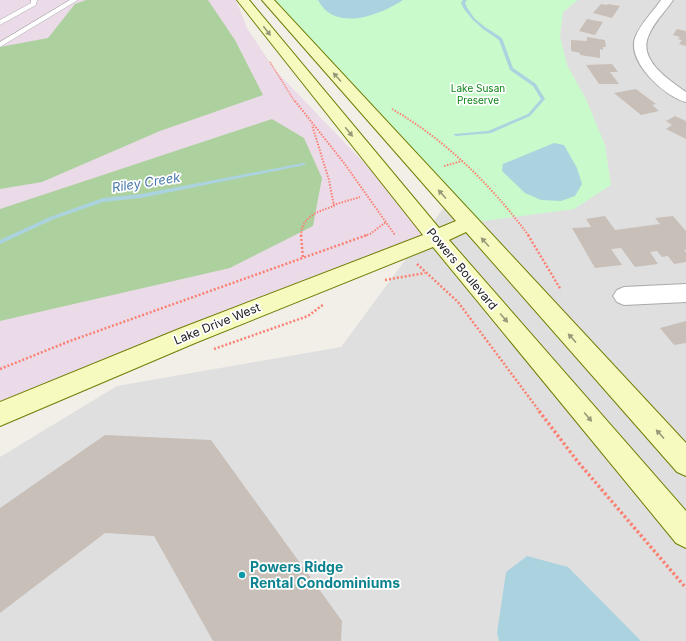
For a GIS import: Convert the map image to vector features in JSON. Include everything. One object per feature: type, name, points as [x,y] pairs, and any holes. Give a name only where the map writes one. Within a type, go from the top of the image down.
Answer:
[{"type":"main road","name":"Powers Boulevard","points":[[243,0],[436,238],[686,533]]},
{"type":"main road","points":[[268,0],[686,463]]},
{"type":"main road","name":"Lake Drive West","points":[[0,414],[187,336],[436,238],[468,223]]},
{"type":"street","points":[[667,0],[641,39],[640,52],[647,67],[664,84],[686,98]]},
{"type":"street","points":[[624,296],[686,293]]},
{"type":"lane","points":[[0,23],[34,4],[34,0]]},
{"type":"lane","points":[[0,45],[75,0]]},
{"type":"path","points":[[267,58],[295,102],[344,163],[406,250],[425,273],[458,302],[578,462],[686,588]]},
{"type":"path","points":[[387,106],[404,115],[447,144],[481,178],[529,236],[563,294]]},
{"type":"path","points":[[312,122],[319,151],[329,180],[333,205]]},
{"type":"path","points":[[444,166],[463,160]]},
{"type":"path","points":[[303,258],[300,240],[301,226],[306,218],[320,210],[360,196]]},
{"type":"path","points":[[0,368],[370,234],[386,222]]},
{"type":"shaded area","points":[[0,0],[236,0],[247,28],[275,70],[436,238],[0,418]]},
{"type":"shaded area","points":[[539,0],[686,0],[686,641],[0,641],[0,457],[117,386],[341,347],[479,160]]},
{"type":"green space","points":[[86,0],[208,0],[235,40],[263,95],[160,131],[42,182],[0,189],[0,47],[48,38],[75,4]]},
{"type":"green space","name":"Lake Susan Preserve","points":[[268,0],[578,0],[563,12],[560,36],[567,65],[586,99],[605,145],[611,185],[574,209],[468,223]]},
{"type":"green space","points":[[272,119],[304,138],[322,178],[313,226],[230,268],[0,321],[0,209]]},
{"type":"water","points":[[318,0],[403,0],[382,11],[370,15],[358,18],[346,18],[335,16],[326,10]]},
{"type":"water","points":[[554,143],[564,145],[577,168],[582,184],[575,196],[561,201],[541,200],[525,193],[502,171],[503,164]]},
{"type":"water","points":[[527,556],[568,567],[641,641],[499,641],[497,633],[506,572]]},
{"type":"building","points":[[601,4],[620,6],[612,18],[593,13]]},
{"type":"building","points":[[587,19],[603,22],[595,35],[579,31]]},
{"type":"building","points":[[677,29],[686,31],[686,46],[679,44],[682,40],[678,39],[680,37],[673,35]]},
{"type":"building","points":[[587,37],[605,40],[606,47],[603,47],[603,50],[600,49],[600,58],[580,55],[580,53],[571,51],[571,40],[587,41]]},
{"type":"building","points":[[612,64],[618,72],[610,72],[619,84],[599,84],[586,65]]},
{"type":"building","points":[[636,89],[656,104],[652,105],[659,111],[641,115],[614,93]]},
{"type":"building","points":[[675,116],[686,121],[686,139],[666,129],[672,125],[666,121]]},
{"type":"building","points":[[605,216],[615,230],[660,224],[655,218],[673,216],[686,231],[686,250],[684,250],[686,252],[686,262],[674,264],[668,256],[662,257],[657,251],[650,252],[658,264],[635,267],[621,248],[611,249],[622,265],[595,268],[572,228],[591,227],[586,219]]},
{"type":"building","points":[[686,321],[686,343],[674,345],[660,328]]},
{"type":"building","name":"Powers Ridge Rental Condominiums","points":[[105,435],[211,440],[342,621],[341,641],[213,641],[154,536],[105,533],[0,613],[0,508]]},
{"type":"waterway","name":"Riley Creek","points":[[456,135],[489,132],[529,115],[543,99],[535,85],[511,69],[501,39],[474,20],[463,3],[465,0]]},
{"type":"waterway","name":"Riley Creek","points":[[0,242],[52,218],[103,200],[141,196],[303,164]]},
{"type":"place","name":"Powers Ridge Rental Condominiums","points":[[242,575]]}]
